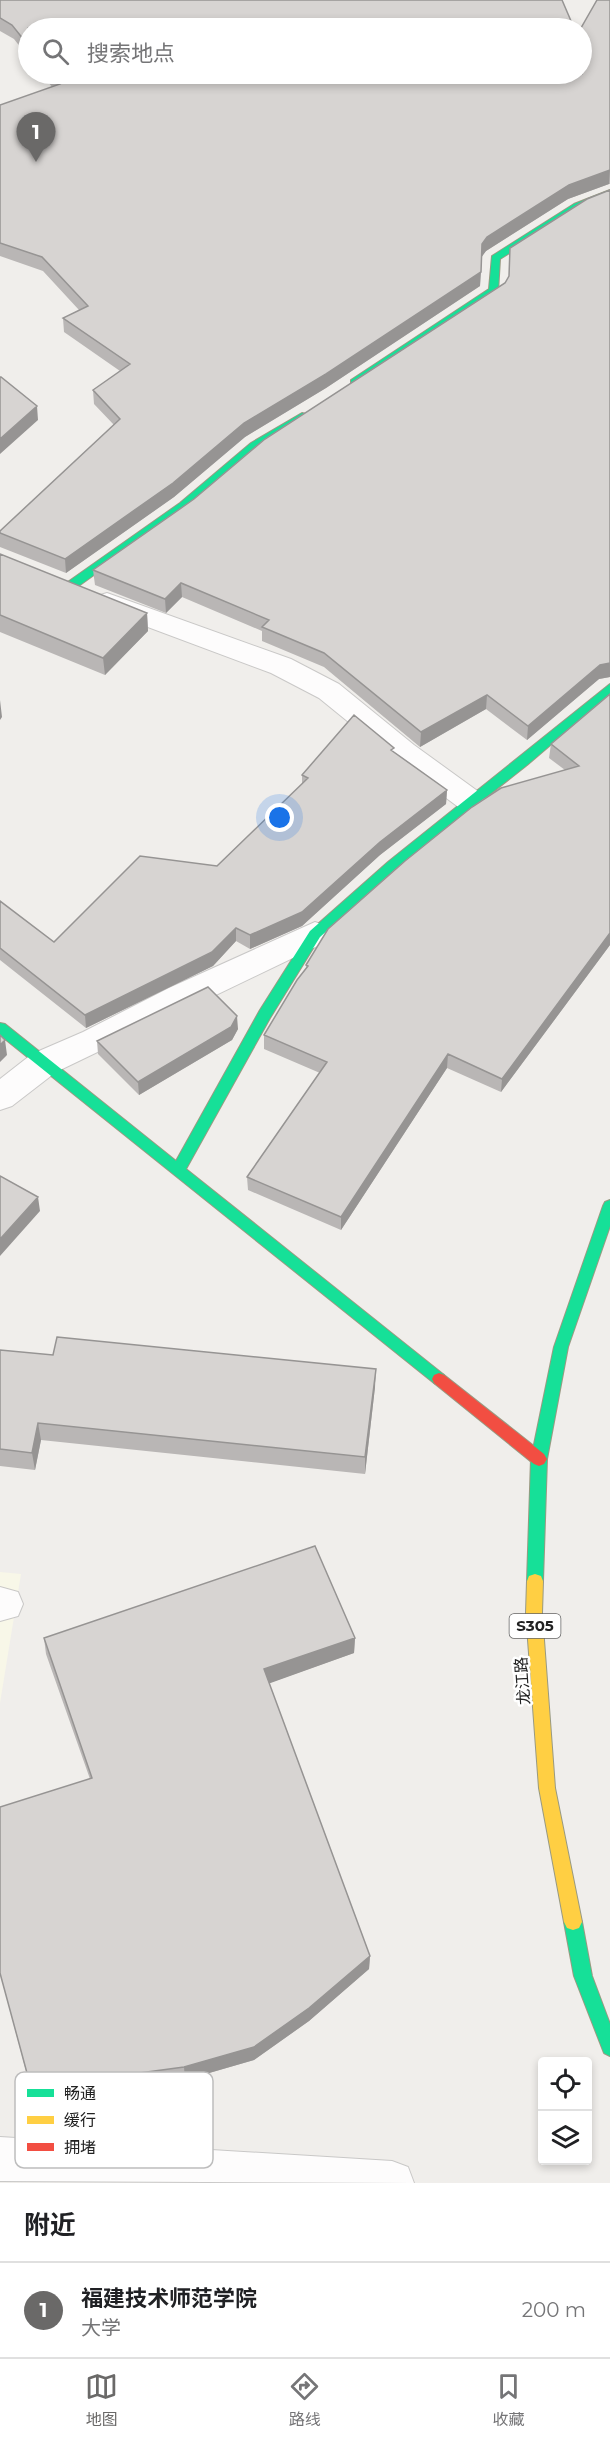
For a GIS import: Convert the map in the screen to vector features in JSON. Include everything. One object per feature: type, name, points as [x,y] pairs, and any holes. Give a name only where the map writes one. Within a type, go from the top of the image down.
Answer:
[{"type":"street","points":[[345,389],[426,333],[494,290],[495,258],[577,206],[610,193]]},
{"type":"street","points":[[69,587],[184,505],[255,445],[316,407]]},
{"type":"street","points":[[40,575],[281,666],[329,691],[404,753],[472,802]]},
{"type":"street","points":[[178,1170],[265,1014],[315,934],[392,865],[523,762],[610,688]]},
{"type":"street","points":[[0,1097],[44,1063],[315,934]]},
{"type":"street","points":[[0,1028],[539,1459]]},
{"type":"street","name":"龙江路","points":[[610,1206],[561,1347],[539,1459],[534,1613],[547,1788],[583,1976],[610,2048]]},
{"type":"street","points":[[0,2158],[15,2159]]},
{"type":"street","points":[[157,2168],[392,2183]]},
{"type":"shaded area","points":[[0,1572],[21,1574],[0,1703]]},
{"type":"building","points":[[0,0],[562,0],[570,18],[18,18],[18,32],[12,25],[0,18]]},
{"type":"building","points":[[597,0],[610,0],[610,170],[569,185],[487,237],[482,244],[481,272],[326,374],[244,423],[173,483],[65,559],[0,533],[120,419],[93,390],[130,364],[63,318],[88,306],[42,257],[0,243],[0,105],[60,84],[592,84],[592,18],[587,18]]},
{"type":"building","points":[[610,190],[610,663],[600,665],[528,726],[487,695],[421,732],[324,653],[262,627],[269,620],[181,583],[165,599],[93,570],[194,499],[265,439],[505,283],[509,276],[510,248],[587,199]]},
{"type":"building","points":[[0,377],[37,406],[0,439]]},
{"type":"building","points":[[0,554],[147,613],[103,658],[0,615]]},
{"type":"building","points":[[610,694],[610,933],[502,1079],[448,1054],[341,1217],[247,1177],[327,1062],[264,1035],[308,966],[306,965],[328,929],[405,861],[472,807],[501,788],[579,766],[551,744]]},
{"type":"building","points":[[354,715],[394,748],[391,750],[447,790],[380,842],[302,912],[250,935],[236,928],[212,952],[85,1015],[0,948],[0,901],[54,942],[140,856],[217,866],[308,778],[302,775]]},
{"type":"building","points":[[208,987],[237,1016],[231,1027],[138,1082],[97,1041]]},
{"type":"building","points":[[0,1035],[5,1040],[0,1045]]},
{"type":"building","points":[[0,1176],[38,1197],[0,1239]]},
{"type":"building","points":[[57,1337],[376,1369],[365,1457],[38,1423],[32,1453],[0,1449],[0,1350],[53,1355]]},
{"type":"building","points":[[315,1546],[355,1638],[264,1669],[370,1956],[309,2008],[254,2047],[184,2067],[147,2072],[27,2072],[0,1973],[0,1807],[92,1778],[44,1638]]},
{"type":"traffic: fast","points":[[355,382],[494,290],[495,258],[577,206],[610,193]]},
{"type":"traffic: fast","points":[[69,587],[184,505],[255,445],[302,416]]},
{"type":"traffic: fast","points":[[178,1170],[265,1014],[315,934],[392,865],[523,762],[610,688]]},
{"type":"traffic: fast","points":[[0,1028],[439,1379]]},
{"type":"traffic: fast","points":[[535,1581],[539,1459],[561,1347],[610,1206]]},
{"type":"traffic: fast","points":[[573,1922],[583,1976],[610,2047]]},
{"type":"traffic: slow","points":[[535,1581],[534,1613],[547,1788],[573,1922]]},
{"type":"traffic: jam","points":[[439,1379],[539,1459]]},
{"type":"place","name":"福建技术师范学院","points":[[36,162]]}]
